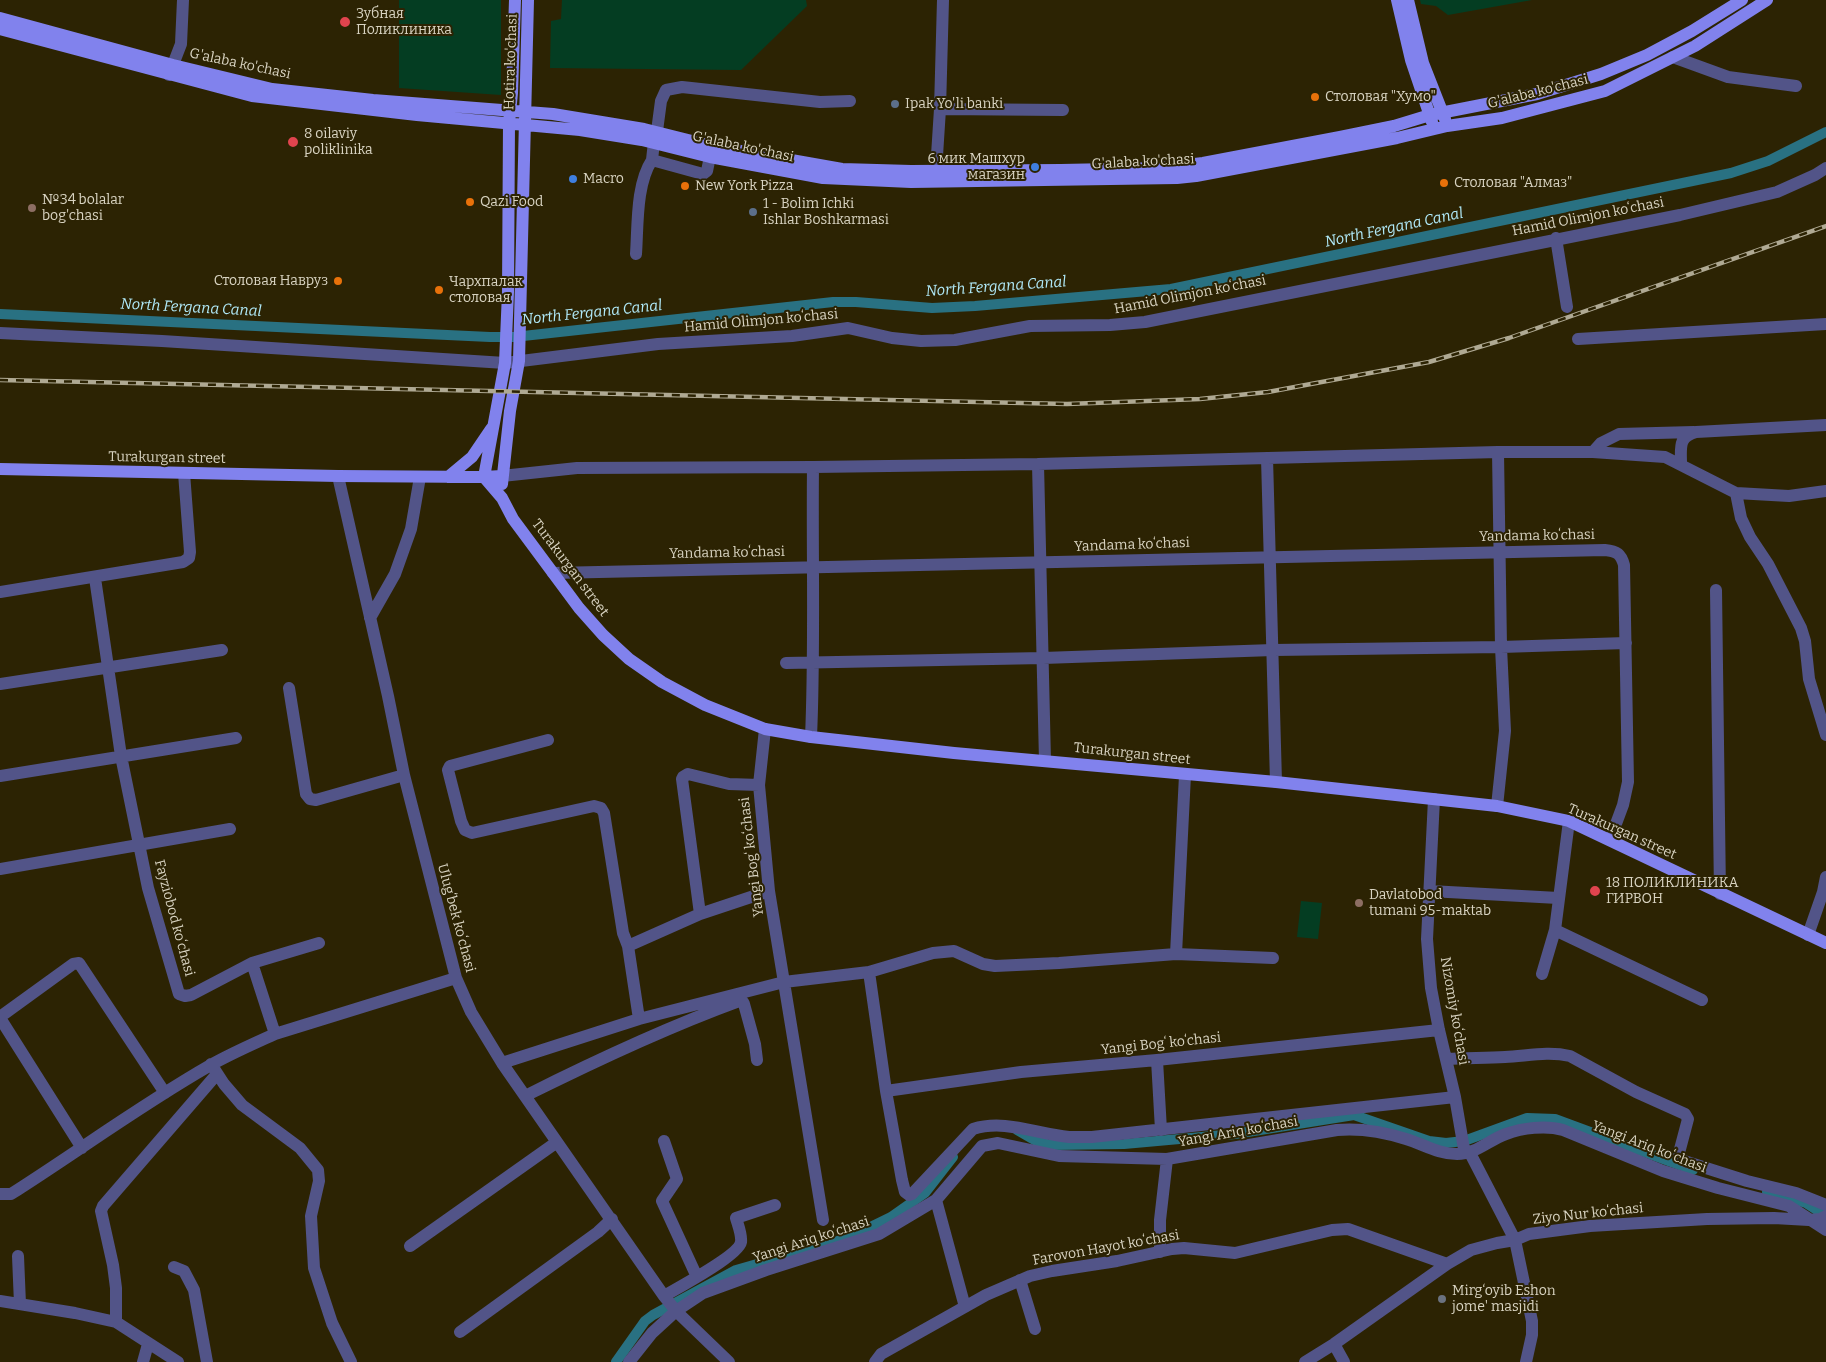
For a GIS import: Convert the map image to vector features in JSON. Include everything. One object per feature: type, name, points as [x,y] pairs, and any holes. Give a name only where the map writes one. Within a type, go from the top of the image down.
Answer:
[{"type":"main road","name":"Hotira ko'chasi","points":[[484,477],[505,363],[509,123],[515,0]]},
{"type":"main road","name":"Hotira ko'chasi","points":[[502,476],[518,362],[528,0]]},
{"type":"main road","points":[[1397,0],[1411,60],[1430,115],[1441,127]]},
{"type":"main road","points":[[1408,0],[1424,63],[1443,113],[1441,127]]},
{"type":"main road","name":"G'alaba ko'chasi","points":[[0,29],[171,70],[272,89],[525,111],[553,120],[656,137],[823,178],[911,182],[1176,178],[1394,126],[1430,115],[1537,94],[1601,74],[1647,55],[1692,31],[1742,0]]},
{"type":"main road","name":"G'alaba ko'chasi","points":[[711,152],[824,167],[936,171],[1161,168],[1249,160],[1397,138],[1441,127],[1502,118],[1605,91],[1695,46],[1767,0]]},
{"type":"main road","name":"G'alaba ko'chasi","points":[[0,18],[252,96],[274,100],[524,125],[553,120]]},
{"type":"main road","points":[[448,477],[472,458],[494,425]]},
{"type":"main road","name":"Turakurgan street","points":[[0,468],[338,476],[502,476]]},
{"type":"main road","points":[[502,476],[502,498]]},
{"type":"main road","name":"Turakurgan street","points":[[484,477],[502,498],[514,518],[579,608],[629,659],[662,682],[705,705],[765,729],[811,737],[1186,775],[1276,782],[1498,806],[1569,821],[1826,943]]},
{"type":"street","points":[[171,70],[180,44],[183,0]]},
{"type":"street","points":[[936,171],[943,0]]},
{"type":"street","points":[[1673,57],[1728,77],[1796,86]]},
{"type":"street","points":[[636,254],[641,187],[647,167],[652,160],[661,102],[666,90],[682,87],[820,102],[850,102]]},
{"type":"street","points":[[940,109],[1063,110]]},
{"type":"street","points":[[652,160],[658,160],[669,165],[703,174],[707,171],[711,152]]},
{"type":"street","name":"Hamid Olimjon koʻchasi","points":[[0,333],[162,340],[505,363],[658,344],[792,336],[848,328],[892,338],[920,341],[955,340],[1030,326],[1110,325],[1144,322],[1556,238],[1680,215],[1777,192],[1826,168]]},
{"type":"street","points":[[1556,238],[1567,307]]},
{"type":"street","points":[[1578,339],[1826,324]]},
{"type":"street","points":[[1593,452],[1601,443],[1620,434],[1826,426]]},
{"type":"street","points":[[1680,464],[1682,439],[1687,434],[1696,432]]},
{"type":"street","points":[[502,476],[577,468],[1038,464],[1498,452],[1593,452],[1665,457],[1736,493],[1789,496],[1826,492]]},
{"type":"street","points":[[1498,452],[1501,647],[1505,731],[1498,806]]},
{"type":"street","points":[[1267,458],[1276,782]]},
{"type":"street","points":[[1038,464],[1045,761]]},
{"type":"street","points":[[811,737],[814,662],[812,566],[813,467]]},
{"type":"street","points":[[0,592],[95,578],[183,562],[189,558],[190,552],[184,473]]},
{"type":"street","name":"Ulugʻbek koʻchasi","points":[[338,476],[404,776],[456,978],[471,1012],[502,1063],[664,1296],[676,1311],[729,1362]]},
{"type":"street","points":[[370,618],[395,574],[411,529],[420,477]]},
{"type":"street","points":[[1736,493],[1741,518],[1750,537],[1768,564],[1801,628],[1810,679],[1826,735]]},
{"type":"street","name":"Yandama koʻchasi","points":[[553,573],[1271,556],[1616,551],[1622,556],[1624,565],[1628,782],[1623,805],[1610,840]]},
{"type":"street","name":"Fayziobod koʻchasi","points":[[95,578],[121,756],[148,888],[179,994],[191,995],[252,963]]},
{"type":"street","points":[[1716,590],[1720,894]]},
{"type":"street","points":[[786,663],[1626,643]]},
{"type":"street","points":[[0,684],[222,650]]},
{"type":"street","points":[[289,688],[306,794],[310,799],[316,800],[404,776]]},
{"type":"street","name":"Yangi Bogʻ koʻchasi","points":[[765,729],[759,786],[770,891],[824,1220]]},
{"type":"street","points":[[0,776],[236,738]]},
{"type":"street","points":[[548,740],[450,766],[448,770],[460,821],[465,830],[472,833],[594,806],[601,808],[604,813],[623,933],[628,946],[639,1019]]},
{"type":"street","points":[[700,914],[684,798],[683,777],[688,774],[729,784],[759,786]]},
{"type":"street","points":[[1176,954],[1186,775]]},
{"type":"street","name":"Nizomiy koʻchasi","points":[[1434,799],[1427,939],[1431,988],[1462,1136],[1467,1151],[1515,1240],[1532,1321],[1532,1335],[1526,1362]]},
{"type":"street","points":[[1542,974],[1555,930],[1569,821]]},
{"type":"street","points":[[0,869],[230,829]]},
{"type":"street","points":[[1808,935],[1823,892],[1826,877]]},
{"type":"street","points":[[628,946],[700,914],[770,891]]},
{"type":"street","points":[[1430,891],[1558,898]]},
{"type":"street","points":[[1555,930],[1702,1000]]},
{"type":"street","points":[[275,1034],[252,963],[319,943]]},
{"type":"street","points":[[502,1063],[639,1019],[784,982],[869,972],[940,952],[954,952],[983,964],[995,966],[1176,954],[1273,958]]},
{"type":"street","points":[[82,1148],[0,1017],[73,964],[79,963],[164,1093]]},
{"type":"street","points":[[869,972],[886,1091],[902,1180],[905,1192],[908,1194],[912,1194],[973,1129],[986,1125],[998,1124],[1068,1137],[1092,1137],[1455,1096]]},
{"type":"street","points":[[0,1194],[7,1196],[11,1194],[164,1093],[214,1069],[275,1034],[456,978]]},
{"type":"street","points":[[525,1096],[597,1060],[688,1019],[739,1001],[744,1004],[755,1044],[757,1060]]},
{"type":"street","name":"Yangi Bogʻ koʻchasi","points":[[886,1091],[1021,1072],[1157,1060],[1439,1030]]},
{"type":"street","points":[[1447,1059],[1506,1057],[1546,1053],[1570,1056],[1636,1092],[1685,1114],[1688,1119],[1679,1153],[1679,1158],[1684,1161],[1746,1181],[1796,1193],[1826,1205]]},
{"type":"street","points":[[1157,1060],[1161,1130]]},
{"type":"street","points":[[116,1322],[114,1265],[101,1211],[103,1206],[214,1069]]},
{"type":"street","points":[[214,1069],[242,1105],[300,1148],[318,1170],[319,1181],[310,1216],[312,1259],[316,1278],[332,1323],[350,1362]]},
{"type":"street","name":"Yangi Ariq koʻchasi","points":[[629,1362],[652,1333],[676,1311],[703,1293],[766,1270],[879,1234],[936,1200],[964,1168],[975,1152],[982,1146],[990,1143],[1059,1156],[1166,1159],[1356,1128],[1406,1139],[1433,1151],[1456,1154],[1506,1134],[1539,1128],[1557,1128],[1663,1171],[1718,1188],[1789,1206],[1820,1221]]},
{"type":"street","points":[[664,1141],[676,1182],[662,1201],[697,1277]]},
{"type":"street","points":[[410,1246],[557,1142]]},
{"type":"street","points":[[1160,1252],[1160,1220],[1166,1159]]},
{"type":"street","points":[[936,1200],[965,1307]]},
{"type":"street","points":[[664,1296],[697,1277],[739,1246],[741,1238],[736,1218],[775,1205]]},
{"type":"street","name":"Ziyo Nur koʻchasi","points":[[1305,1362],[1334,1344],[1447,1264],[1472,1250],[1515,1240],[1529,1234],[1590,1226],[1707,1219],[1774,1218],[1820,1221]]},
{"type":"street","points":[[460,1332],[598,1232],[612,1219]]},
{"type":"street","name":"Farovon Hayot koʻchasi","points":[[875,1362],[881,1354],[965,1307],[1020,1280],[1052,1271],[1160,1252],[1184,1248],[1236,1252],[1332,1230],[1348,1229],[1447,1264]]},
{"type":"street","points":[[18,1256],[20,1304]]},
{"type":"street","points":[[174,1267],[184,1271],[194,1290],[207,1362]]},
{"type":"street","points":[[1020,1280],[1035,1329]]},
{"type":"street","points":[[0,1301],[76,1313],[116,1322],[178,1362]]},
{"type":"street","points":[[143,1362],[148,1344]]},
{"type":"street","points":[[1334,1344],[1344,1362]]},
{"type":"green space","points":[[399,0],[501,0],[501,95],[399,88]]},
{"type":"green space","points":[[562,0],[806,0],[807,6],[741,70],[550,68],[551,21],[561,19]]},
{"type":"green space","points":[[1420,0],[1532,0],[1448,15],[1436,6],[1421,4]]},
{"type":"green space","points":[[1301,901],[1322,903],[1318,939],[1297,937]]},
{"type":"waterway","name":"North Fergana Canal","points":[[0,314],[514,337],[833,302],[932,308],[1171,289],[1731,173],[1768,161],[1826,132]]},
{"type":"waterway","points":[[1017,1130],[1036,1141],[1051,1145],[1124,1144],[1235,1134],[1354,1115],[1429,1141],[1446,1143],[1464,1141],[1527,1118],[1555,1119],[1693,1170]]},
{"type":"waterway","points":[[616,1362],[645,1321],[653,1315],[736,1270],[848,1238],[891,1217],[925,1193],[953,1157]]},
{"type":"waterway","points":[[1767,1192],[1806,1203],[1826,1216]]},
{"type":"railway","points":[[0,380],[1067,404],[1200,399],[1268,392],[1429,362],[1509,338],[1826,226]]},
{"type":"place","name":"Зубная Поликлиника","points":[[345,22]]},
{"type":"place","name":"Столовая \"Хумо\"","points":[[1315,97]]},
{"type":"place","name":"Ipak Yo'li banki","points":[[895,104]]},
{"type":"place","name":"8 oilaviy poliklinika","points":[[293,142]]},
{"type":"place","name":"6 мик Машхур магазин","points":[[1035,167]]},
{"type":"place","name":"Macro","points":[[573,179]]},
{"type":"place","name":"Столовая \"Алмаз\"","points":[[1444,183]]},
{"type":"place","name":"New York Pizza","points":[[685,186]]},
{"type":"place","name":"Qazi Food","points":[[470,202]]},
{"type":"place","name":"№34 bolalar bog'chasi","points":[[32,208]]},
{"type":"place","name":"1 - Bolim Ichki Ishlar Boshkarmasi","points":[[753,212]]},
{"type":"place","name":"Столовая Навруз","points":[[338,281]]},
{"type":"place","name":"Чархпалак столовая","points":[[439,290]]},
{"type":"place","name":"18 ПОЛИКЛИНИКА ГИРВОН","points":[[1595,891]]},
{"type":"place","name":"Davlatobod tumani 95-maktab","points":[[1359,903]]},
{"type":"place","name":"Mirg‘oyib Eshon jome' masjidi","points":[[1442,1299]]}]
